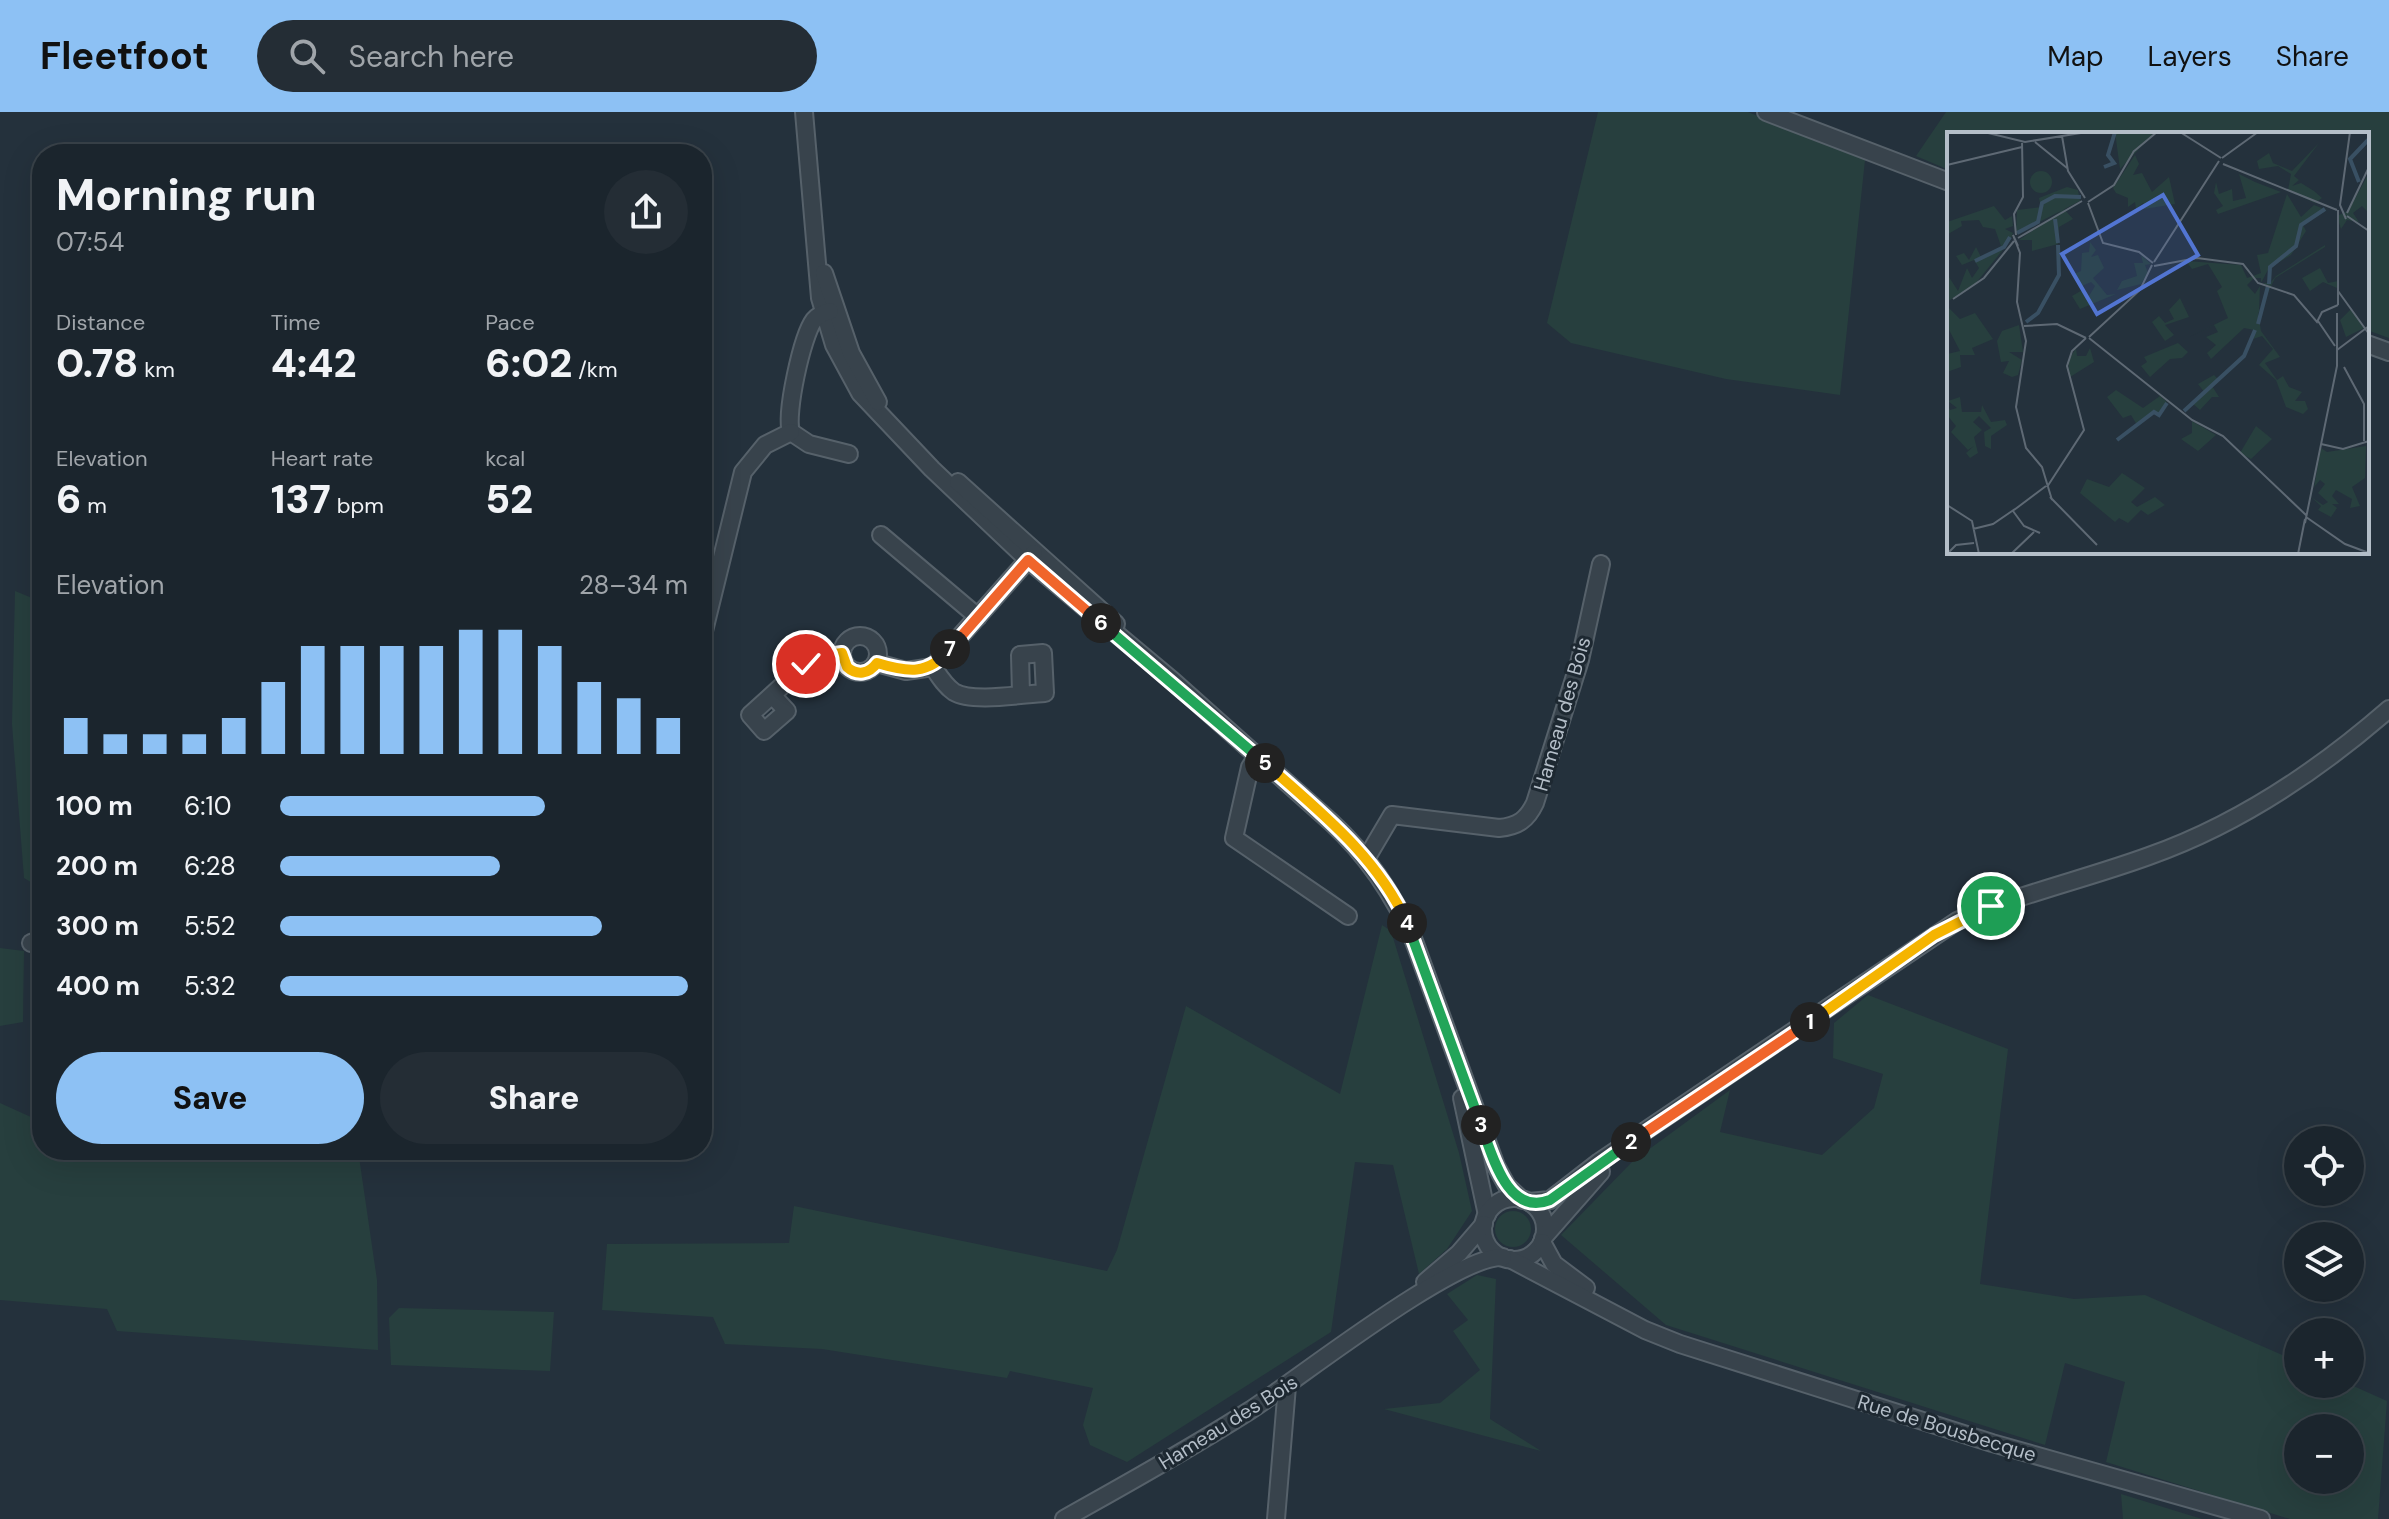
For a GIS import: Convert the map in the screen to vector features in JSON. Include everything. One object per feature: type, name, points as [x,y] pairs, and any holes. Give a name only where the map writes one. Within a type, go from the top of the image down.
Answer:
[{"type":"street","points":[[804,112],[816,252],[830,311],[896,431],[1331,822],[1366,859],[1405,918],[1496,1166],[1507,1186],[1544,1221],[1543,1240]]},
{"type":"street","points":[[1766,112],[1947,181]]},
{"type":"street","points":[[791,432],[789,412],[807,334],[813,321],[830,311]]},
{"type":"street","points":[[2369,345],[2389,352]]},
{"type":"street","points":[[791,432],[809,444],[849,454]]},
{"type":"street","points":[[712,598],[743,472],[765,445],[791,432]]},
{"type":"street","points":[[881,535],[978,617]]},
{"type":"street","points":[[877,663],[906,671],[933,667],[1032,555]]},
{"type":"street","name":"Hameau des Bois","points":[[1366,859],[1392,815],[1499,828],[1514,826],[1527,818],[1580,660],[1601,564]]},
{"type":"street","points":[[772,695],[813,659],[842,653],[851,639],[867,637],[877,646],[877,663],[870,670],[856,672],[847,667],[842,653]]},
{"type":"street","points":[[933,667],[949,689],[960,695],[1021,694]]},
{"type":"street","points":[[1485,1220],[1502,1201],[1550,1200],[1599,1162],[1948,926],[1980,911],[2151,856],[2225,821],[2312,769],[2389,709]]},
{"type":"street","points":[[1257,756],[1247,778],[1234,838],[1348,916]]},
{"type":"street","points":[[1447,1038],[1485,1220],[1487,1244],[1506,1258],[1530,1255],[1581,1191],[1641,1136]]},
{"type":"street","name":"Hameau des Bois","points":[[1387,1315],[1459,1253],[1485,1220]]},
{"type":"street","name":"Rue de Bousbecque","points":[[1543,1240],[1557,1267],[1636,1325]]},
{"type":"street","name":"Hameau des Bois","points":[[1064,1519],[1193,1446],[1287,1386],[1387,1315],[1470,1264],[1506,1258]]},
{"type":"street","name":"Rue de Bousbecque","points":[[1506,1258],[1636,1325],[1689,1347],[1975,1438],[2261,1519]]},
{"type":"street","points":[[1276,1519],[1287,1386]]},
{"type":"green space","points":[[1598,112],[1748,112],[1865,160],[1840,395],[1726,379],[1571,343],[1547,323]]},
{"type":"green space","points":[[1946,112],[2389,112],[2389,338],[2369,331],[2369,132],[1947,132],[1947,169],[1916,156]]},
{"type":"green space","points":[[15,591],[32,598],[32,883],[24,878],[12,724]]},
{"type":"green space","points":[[1382,925],[1391,931],[1459,1153],[1472,1211],[1447,1249],[1419,1274],[1393,1165],[1355,1162],[1331,1332],[1127,1462],[1090,1445],[1083,1425],[1093,1388],[1010,1371],[1007,1378],[822,1349],[725,1344],[713,1317],[602,1310],[607,1244],[789,1243],[794,1206],[1107,1271],[1117,1250],[1186,1006],[1340,1094]]},
{"type":"green space","points":[[0,948],[24,951],[23,1022],[0,1026]]},
{"type":"green space","points":[[1868,995],[2008,1049],[1980,1284],[2074,1299],[2145,1295],[2284,1356],[2284,1398],[2364,1398],[2364,1391],[2387,1401],[2378,1519],[2290,1519],[2106,1462],[2125,1382],[2065,1363],[2045,1445],[1666,1325],[1561,1235],[1633,1161],[1730,1090],[1720,1132],[1822,1155],[1874,1108],[1883,1074],[1833,1058],[1834,1023]]},
{"type":"green space","points":[[0,1103],[32,1117],[32,1160],[359,1160],[377,1280],[378,1350],[117,1331],[107,1309],[0,1300]]},
{"type":"green space","points":[[1513,1211],[1526,1216],[1531,1229],[1526,1242],[1513,1247],[1500,1242],[1495,1229],[1500,1216]]},
{"type":"green space","points":[[1477,1275],[1496,1279],[1490,1419],[1541,1451],[1384,1409],[1440,1403],[1480,1370],[1453,1331],[1468,1320],[1447,1294]]},
{"type":"green space","points":[[399,1308],[554,1312],[550,1371],[391,1365],[389,1318]]},
{"type":"green space","points":[[2121,1494],[2202,1519],[2123,1519]]},
{"type":"route","points":[[806,664],[821,656],[842,653],[847,667],[860,673],[870,670],[877,663],[906,671],[933,667],[1028,560],[1173,681],[1331,822],[1386,884],[1414,941],[1447,1038],[1501,1177],[1522,1200],[1536,1204],[1550,1200],[1599,1162],[1934,935],[1991,906]]}]
